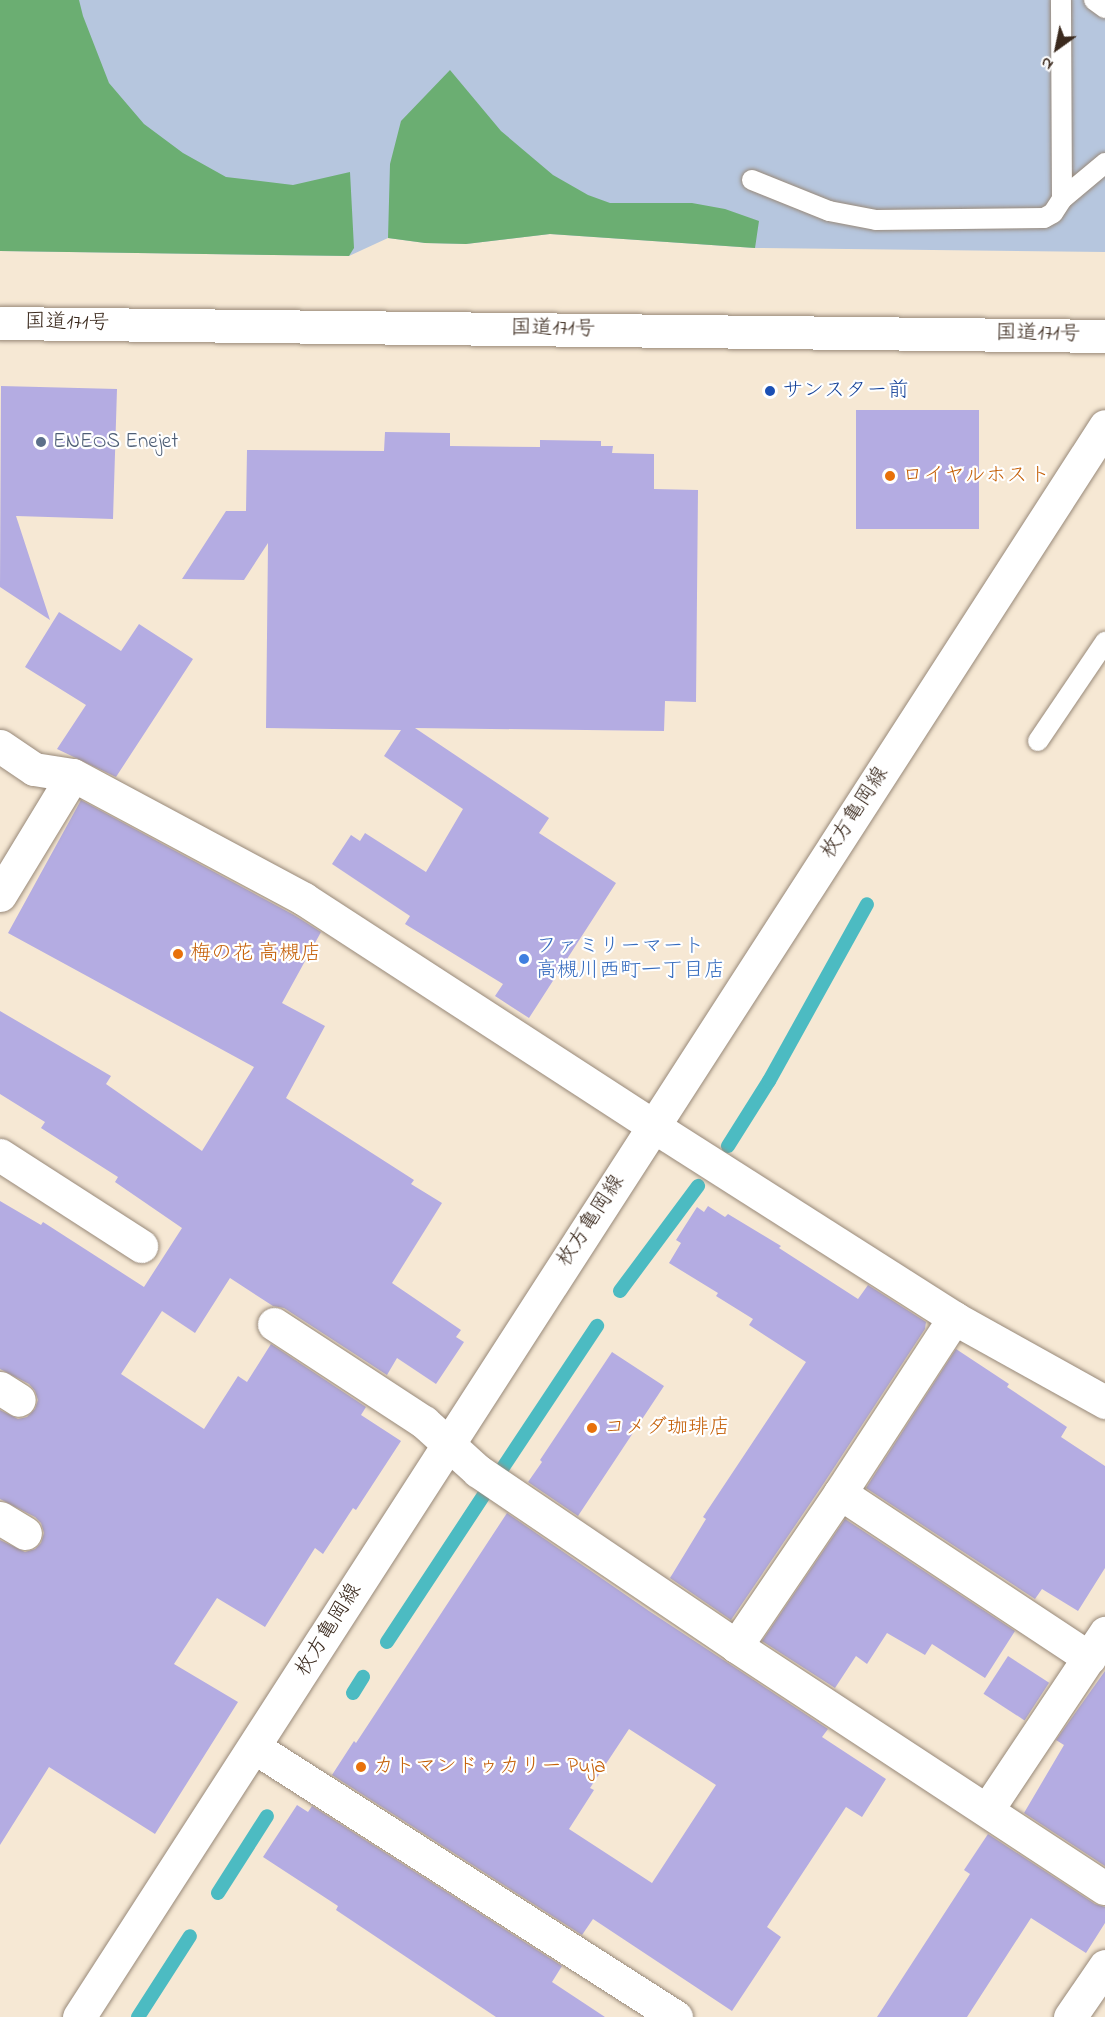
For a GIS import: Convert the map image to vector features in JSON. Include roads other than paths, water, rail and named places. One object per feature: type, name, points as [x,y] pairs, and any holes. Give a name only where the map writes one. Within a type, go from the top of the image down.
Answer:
[{"type":"main road","name":"国道171号","points":[[0,323],[1105,336]]},
{"type":"main road","name":"枚方亀岡線","points":[[79,2017],[254,1748],[447,1443],[1105,426]]},
{"type":"main road","points":[[0,746],[34,769],[73,775],[304,898],[652,1126],[954,1318],[1105,1402]]},
{"type":"main road","points":[[0,895],[73,775]]},
{"type":"main road","points":[[0,1155],[141,1246]]},
{"type":"main road","points":[[736,1646],[840,1494],[954,1318]]},
{"type":"main road","points":[[274,1324],[424,1422],[478,1471],[736,1646],[1105,1888]]},
{"type":"main road","points":[[840,1494],[1097,1645],[987,1810]]},
{"type":"main road","points":[[254,1748],[676,2017]]},
{"type":"main road","points":[[1070,2017],[1105,1966]]},
{"type":"lane","points":[[1061,0],[1062,199]]},
{"type":"lane","points":[[1094,0],[1105,8]]},
{"type":"lane","points":[[752,180],[829,211],[876,220],[1044,218],[1053,213],[1062,199],[1105,164]]},
{"type":"lane","points":[[1038,741],[1105,642]]},
{"type":"waterway","points":[[728,1146],[769,1081],[867,904]]},
{"type":"waterway","points":[[620,1291],[698,1186]]},
{"type":"waterway","points":[[502,1469],[597,1326]]},
{"type":"waterway","points":[[387,1642],[486,1492]]},
{"type":"waterway","points":[[353,1693],[363,1677]]},
{"type":"waterway","points":[[218,1893],[267,1816]]},
{"type":"waterway","points":[[138,2017],[190,1936]]},
{"type":"place","name":"サンスター前","points":[[770,391]]},
{"type":"place","name":"ENEOS Enejet","points":[[41,442]]},
{"type":"place","name":"ロイヤルホスト","points":[[890,476]]},
{"type":"place","name":"梅の花 高槻店","points":[[178,954]]},
{"type":"place","name":"ファミリーマート 高槻川西町一丁目店","points":[[524,959]]},
{"type":"place","name":"コメダ珈琲店","points":[[592,1428]]},
{"type":"place","name":"カトマンドゥカリー Puja","points":[[361,1767]]}]
